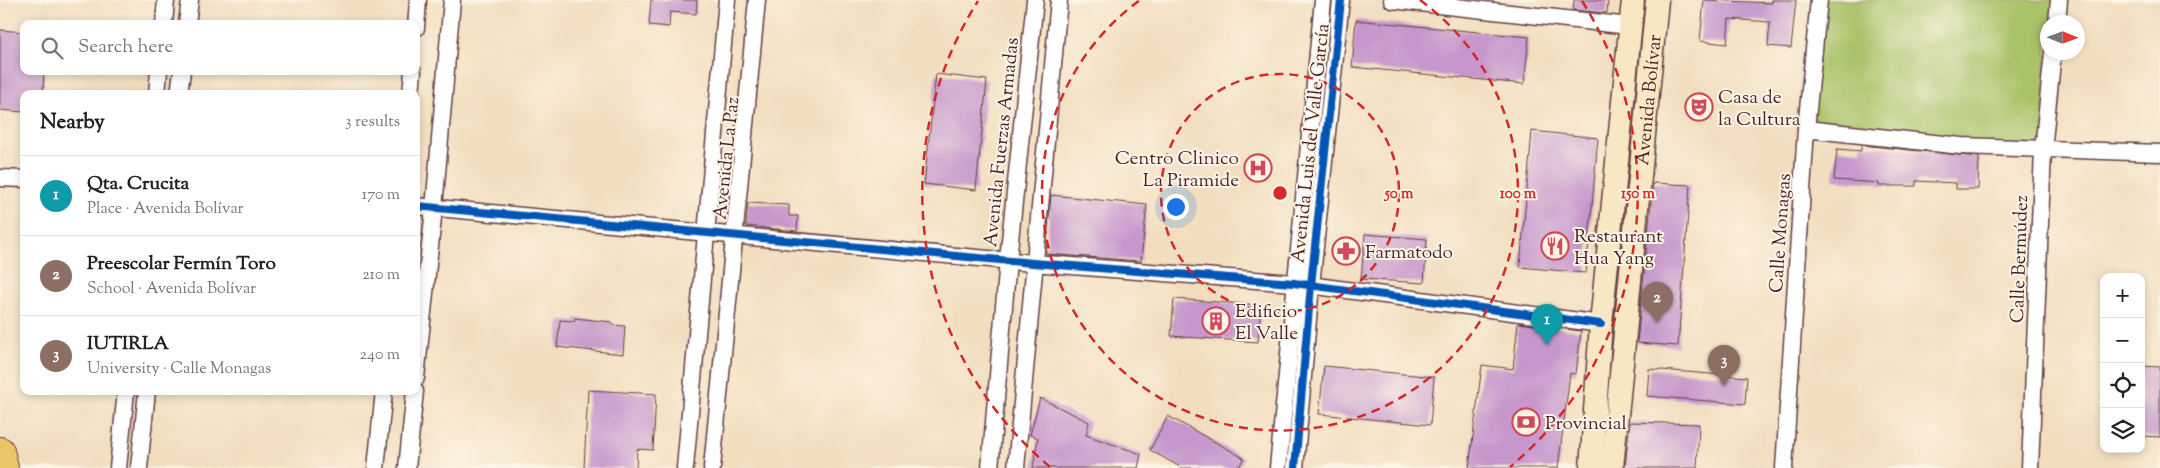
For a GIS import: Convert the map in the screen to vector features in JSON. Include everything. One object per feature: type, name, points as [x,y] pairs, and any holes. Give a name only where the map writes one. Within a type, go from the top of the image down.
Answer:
[{"type":"highway","points":[[0,451],[4,468]]},
{"type":"street","points":[[164,20],[166,0]]},
{"type":"street","points":[[188,20],[190,0]]},
{"type":"street","points":[[417,20],[418,0]]},
{"type":"street","points":[[420,340],[434,208],[452,0]]},
{"type":"street","name":"Avenida La Paz","points":[[685,468],[727,0]]},
{"type":"street","name":"Avenida La Paz","points":[[712,468],[756,0]]},
{"type":"street","name":"Avenida Fuerzas Armadas","points":[[990,468],[1008,260],[1035,0]]},
{"type":"street","points":[[1016,468],[1033,263],[1059,0]]},
{"type":"street","name":"Avenida Luis del Valle García","points":[[1295,468],[1302,284],[1323,0]]},
{"type":"street","name":"Avenida Luis del Valle García","points":[[1278,468],[1341,0]]},
{"type":"street","points":[[1392,0],[1630,26]]},
{"type":"street","name":"Avenida Bolívar","points":[[1591,468],[1602,324],[1633,0]]},
{"type":"street","name":"Avenida Bolívar","points":[[1612,468],[1657,0]]},
{"type":"street","name":"Calle Monagas","points":[[1784,468],[1806,128],[1819,0]]},
{"type":"street","points":[[2057,15],[2059,0]]},
{"type":"street","name":"Calle Bermúdez","points":[[2030,468],[2043,150],[2052,60]]},
{"type":"street","points":[[157,90],[159,75]]},
{"type":"street","points":[[180,90],[181,75]]},
{"type":"street","points":[[411,90],[413,75]]},
{"type":"street","points":[[1806,128],[1962,146],[2160,153]]},
{"type":"street","points":[[0,178],[20,179]]},
{"type":"street","points":[[420,206],[1033,263],[1302,284],[1602,324]]},
{"type":"street","points":[[118,468],[126,395]]},
{"type":"street","points":[[139,468],[148,395]]},
{"type":"street","points":[[376,468],[384,395]]},
{"type":"street","points":[[407,468],[415,395]]},
{"type":"green space","points":[[1819,0],[2057,0],[2056,15],[2040,15],[2040,60],[2047,60],[2043,150],[1806,129]]},
{"type":"building","points":[[651,0],[697,0],[696,14],[670,12],[669,27],[649,25]]},
{"type":"building","points":[[1574,0],[1608,0],[1607,13],[1573,10]]},
{"type":"building","points":[[1704,0],[1772,3],[1772,0],[1796,0],[1791,48],[1768,46],[1770,22],[1729,19],[1727,44],[1700,41]]},
{"type":"building","points":[[1356,20],[1529,37],[1524,84],[1352,67]]},
{"type":"building","points":[[0,30],[20,32],[20,75],[44,75],[43,90],[20,90],[20,112],[0,110]]},
{"type":"building","points":[[936,74],[987,80],[976,190],[924,184]]},
{"type":"building","points":[[1532,131],[1598,138],[1586,273],[1520,267]]},
{"type":"building","points":[[1861,145],[1979,157],[1978,189],[1956,189],[1956,183],[1916,181],[1916,186],[1879,186],[1879,183],[1834,180],[1837,149],[1861,151]]},
{"type":"building","points":[[1653,183],[1690,185],[1678,346],[1637,343]]},
{"type":"building","points":[[1051,195],[1147,205],[1141,261],[1046,254]]},
{"type":"building","points":[[748,203],[789,205],[789,216],[798,216],[797,231],[746,226]]},
{"type":"building","points":[[1365,234],[1427,239],[1424,283],[1361,279]]},
{"type":"building","name":"Edificio El Valle","points":[[1174,299],[1261,305],[1258,342],[1171,336]]},
{"type":"building","points":[[575,318],[612,322],[612,325],[625,326],[623,354],[557,347],[560,320],[574,321]]},
{"type":"building","points":[[1518,323],[1581,331],[1576,374],[1570,373],[1558,468],[1469,468],[1482,365],[1513,369]]},
{"type":"building","points":[[1324,366],[1434,377],[1430,425],[1319,414]]},
{"type":"building","points":[[2145,366],[2160,367],[2160,437],[2145,436]]},
{"type":"building","points":[[1649,369],[1747,377],[1745,404],[1647,396]]},
{"type":"building","points":[[588,390],[656,394],[653,450],[637,449],[636,468],[584,468]]},
{"type":"building","points":[[1040,398],[1089,422],[1086,435],[1141,454],[1138,468],[1033,468],[1038,438],[1030,435]]},
{"type":"building","points":[[1168,416],[1244,458],[1238,468],[1182,468],[1150,450]]},
{"type":"building","points":[[1630,422],[1699,424],[1697,468],[1625,468]]},
{"type":"cycle path","points":[[1295,468],[1311,285],[1341,0]]},
{"type":"cycle path","points":[[420,206],[1033,263],[1294,283],[1601,324]]},
{"type":"place","name":"Casa de la Cultura","points":[[1699,107]]},
{"type":"place","name":"Centro Clinico La Piramide","points":[[1258,168]]},
{"type":"place","name":"Restaurant Hua Yang","points":[[1555,246]]},
{"type":"place","name":"Farmatodo","points":[[1346,251]]},
{"type":"place","name":"Edificio El Valle","points":[[1216,321]]},
{"type":"place","name":"Preescolar Fermín Toro","points":[[1657,323]]},
{"type":"place","name":"Qta. Crucita","points":[[1547,345]]},
{"type":"place","name":"IUTIRLA","points":[[1724,386]]},
{"type":"place","name":"Provincial","points":[[1526,422]]}]
